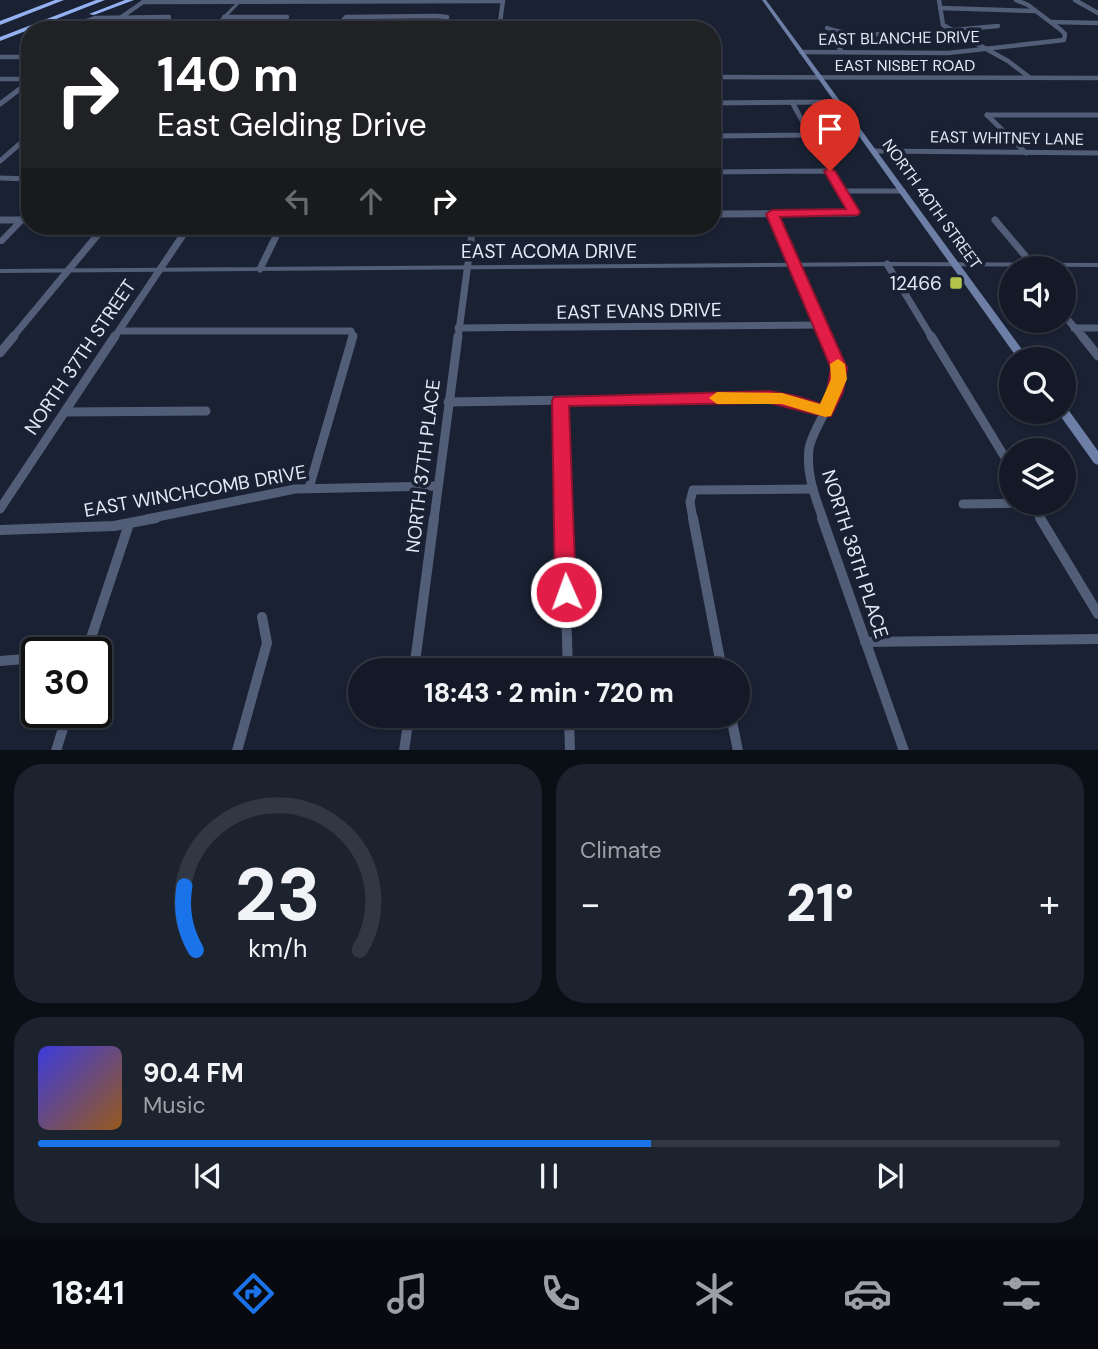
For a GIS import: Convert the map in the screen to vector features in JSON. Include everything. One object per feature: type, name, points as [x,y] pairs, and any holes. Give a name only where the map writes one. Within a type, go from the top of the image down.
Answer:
[{"type":"highway","points":[[0,23],[61,0]]},
{"type":"highway","points":[[30,21],[87,0]]},
{"type":"highway","points":[[47,21],[102,0]]},
{"type":"highway","points":[[72,21],[131,0]]},
{"type":"highway","points":[[0,32],[21,24]]},
{"type":"highway","points":[[0,39],[21,31]]},
{"type":"highway","points":[[0,47],[21,39]]},
{"type":"main road","name":"NORTH 40TH STREET","points":[[764,0],[1015,347]]},
{"type":"main road","points":[[1072,424],[1098,460]]},
{"type":"street","points":[[384,17],[398,0]]},
{"type":"street","points":[[116,21],[143,2],[503,0],[500,21]]},
{"type":"street","points":[[939,0],[943,25],[1008,61],[1030,78]]},
{"type":"street","points":[[1016,0],[1051,22],[1098,23]]},
{"type":"street","points":[[1075,0],[1097,13]]},
{"type":"street","points":[[220,21],[240,1]]},
{"type":"street","points":[[940,8],[1036,11]]},
{"type":"street","points":[[86,21],[95,18],[169,17]]},
{"type":"street","points":[[224,17],[287,17]]},
{"type":"street","points":[[343,21],[346,17],[447,17],[446,21]]},
{"type":"street","name":"EAST BLANCHE DRIVE","points":[[802,52],[948,52],[1064,40],[1065,34],[1051,22]]},
{"type":"street","points":[[888,26],[894,32]]},
{"type":"street","points":[[827,27],[841,33],[998,26]]},
{"type":"street","points":[[841,33],[834,40],[842,52]]},
{"type":"street","points":[[1040,44],[1046,48]]},
{"type":"street","points":[[0,57],[21,57]]},
{"type":"street","name":"EAST NISBET ROAD","points":[[721,77],[1098,78]]},
{"type":"street","points":[[1086,78],[1098,86]]},
{"type":"street","points":[[0,79],[21,80]]},
{"type":"street","points":[[0,104],[21,87]]},
{"type":"street","points":[[721,135],[810,135],[792,102]]},
{"type":"street","points":[[721,103],[838,102]]},
{"type":"street","points":[[1026,153],[987,115],[1098,115]]},
{"type":"street","points":[[0,161],[21,143]]},
{"type":"street","name":"EAST WHITNEY LANE","points":[[874,151],[1098,153]]},
{"type":"street","points":[[721,172],[830,171],[854,212],[721,214]]},
{"type":"street","points":[[0,178],[21,178]]},
{"type":"street","points":[[844,191],[903,191]]},
{"type":"street","name":"NORTH 38TH PLACE","points":[[772,214],[839,368],[835,392],[809,449],[813,489],[904,750]]},
{"type":"street","points":[[0,220],[21,220]]},
{"type":"street","points":[[995,220],[1019,256]]},
{"type":"street","points":[[0,242],[21,221]]},
{"type":"street","points":[[0,353],[98,235]]},
{"type":"street","name":"NORTH 37TH STREET","points":[[0,509],[183,235]]},
{"type":"street","points":[[260,270],[277,235]]},
{"type":"street","name":"NORTH 37TH PLACE","points":[[416,658],[472,235]]},
{"type":"street","points":[[887,264],[999,449]]},
{"type":"street","name":"EAST ACOMA DRIVE","points":[[0,271],[999,265]]},
{"type":"street","name":"EAST ACOMA DRIVE","points":[[1076,265],[1098,265]]},
{"type":"street","name":"EAST EVANS DRIVE","points":[[458,328],[821,325]]},
{"type":"street","points":[[1076,328],[1098,328]]},
{"type":"street","points":[[1076,330],[1098,356]]},
{"type":"street","points":[[119,331],[351,331],[353,338],[309,488]]},
{"type":"street","points":[[448,402],[769,397],[796,401],[825,411]]},
{"type":"street","points":[[560,401],[568,658]]},
{"type":"street","points":[[65,412],[206,411]]},
{"type":"street","name":"EAST WINCHCOMB DRIVE","points":[[0,530],[53,530],[129,523],[265,493],[309,488],[438,486]]},
{"type":"street","points":[[720,658],[691,502],[693,490],[813,489]]},
{"type":"street","points":[[963,503],[999,503]]},
{"type":"street","points":[[1038,515],[1098,614]]},
{"type":"street","points":[[89,637],[129,523]]},
{"type":"street","points":[[237,750],[267,643],[262,617]]},
{"type":"street","points":[[865,642],[1098,639]]},
{"type":"street","points":[[0,661],[21,659]]},
{"type":"street","points":[[56,750],[63,728]]},
{"type":"street","points":[[404,750],[407,728]]},
{"type":"street","points":[[569,728],[570,750]]},
{"type":"street","points":[[733,728],[738,750]]},
{"type":"slow traffic","points":[[717,398],[782,398],[825,411],[839,379],[838,364]]},
{"type":"place","name":"12466","points":[[956,283]]},
{"type":"route","points":[[566,592],[560,401],[769,397],[796,401],[825,411],[835,392],[839,368],[772,214],[854,212],[830,171]]}]
